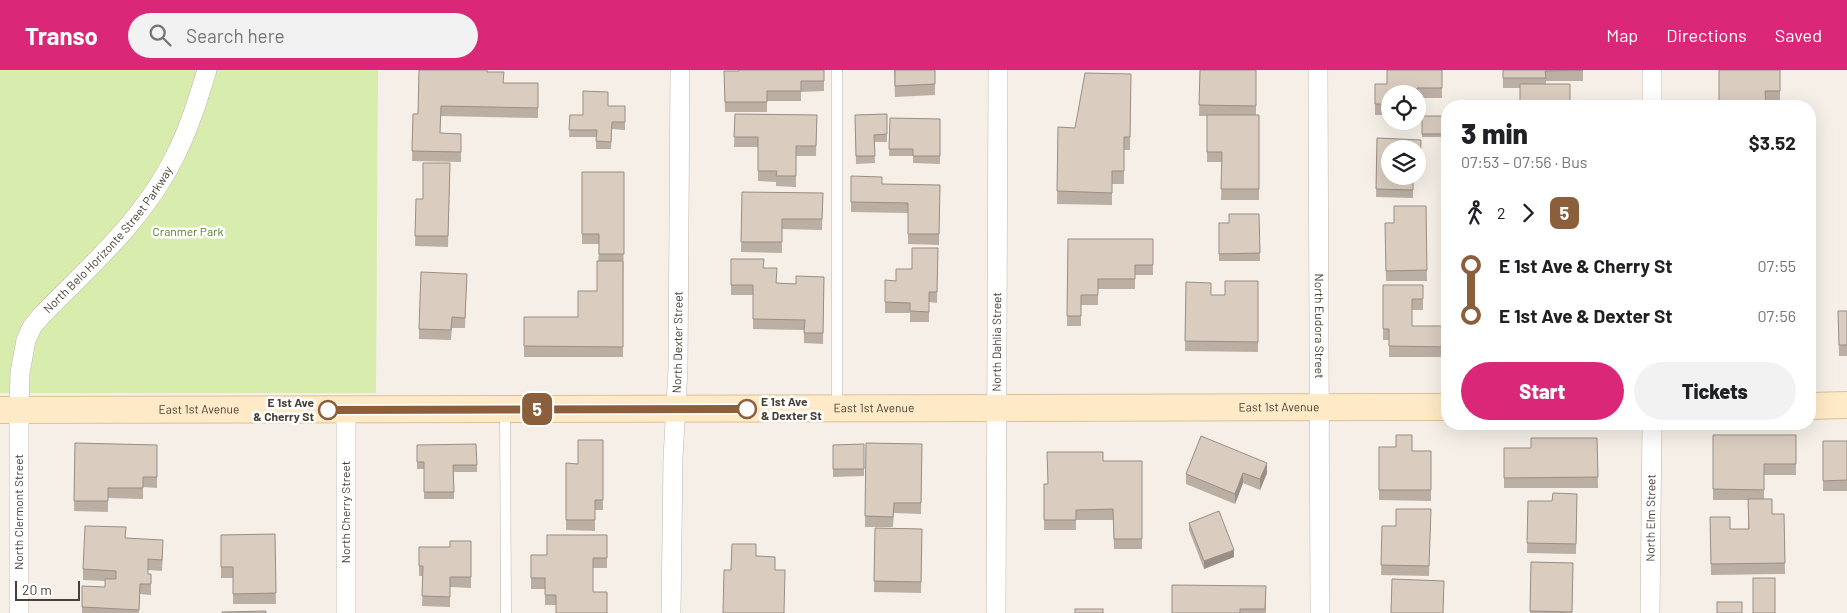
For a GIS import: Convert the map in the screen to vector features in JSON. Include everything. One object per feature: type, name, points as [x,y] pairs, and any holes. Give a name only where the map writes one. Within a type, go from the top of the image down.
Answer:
[{"type":"street","name":"North Belo Horizonte Street Parkway","points":[[9,410],[20,373],[26,340],[32,327],[40,316],[120,236],[158,185],[175,157],[186,132],[207,70]]},
{"type":"street","name":"North Dexter Street","points":[[671,613],[672,458],[678,369],[680,70]]},
{"type":"street","name":"North Dahlia Street","points":[[996,613],[998,70]]},
{"type":"street","name":"North Eudora Street","points":[[1318,70],[1320,613]]},
{"type":"street","points":[[1652,70],[1652,100]]},
{"type":"street","points":[[1816,406],[1847,406]]},
{"type":"street","name":"East 1st Avenue","points":[[9,410],[1441,407]]},
{"type":"street","name":"North Clermont Street","points":[[9,410],[19,613]]},
{"type":"street","name":"North Cherry Street","points":[[346,410],[346,613]]},
{"type":"street","name":"North Elm Street","points":[[1650,613],[1652,430]]},
{"type":"lane","points":[[836,408],[837,70]]},
{"type":"lane","points":[[505,409],[506,613]]},
{"type":"green space","name":"Cranmer Park","points":[[0,70],[378,70],[376,393],[0,393]]},
{"type":"building","points":[[419,70],[487,70],[487,72],[504,72],[503,83],[538,83],[538,108],[441,106],[440,133],[461,134],[461,152],[412,151],[413,114],[418,114]]},
{"type":"building","points":[[824,70],[824,81],[801,81],[801,91],[767,91],[767,102],[725,102],[724,71]]},
{"type":"building","points":[[895,70],[935,70],[935,84],[895,86]]},
{"type":"building","points":[[1200,70],[1256,70],[1256,106],[1199,105]]},
{"type":"building","points":[[1387,70],[1442,70],[1442,88],[1426,88],[1426,85],[1381,85],[1381,104],[1375,104],[1375,84],[1387,84]]},
{"type":"building","points":[[1503,70],[1583,70],[1545,71],[1546,78],[1503,78]]},
{"type":"building","points":[[1719,70],[1780,70],[1780,91],[1765,91],[1766,100],[1719,100]]},
{"type":"building","points":[[1085,73],[1131,74],[1130,137],[1124,137],[1124,171],[1112,171],[1112,193],[1057,191],[1058,127],[1075,128]]},
{"type":"building","points":[[1520,84],[1570,84],[1570,100],[1520,100]]},
{"type":"building","points":[[583,91],[608,92],[608,106],[625,106],[625,122],[612,122],[611,142],[596,141],[597,130],[569,130],[570,115],[583,115]]},
{"type":"building","points":[[735,114],[817,115],[816,146],[796,146],[796,176],[776,176],[777,171],[758,171],[758,137],[734,137]]},
{"type":"building","points":[[887,114],[887,134],[874,135],[875,156],[856,156],[855,115]]},
{"type":"building","points":[[1207,115],[1259,115],[1259,189],[1221,189],[1222,152],[1207,152]]},
{"type":"building","points":[[1426,116],[1441,116],[1441,134],[1422,134],[1422,130],[1426,130]]},
{"type":"building","points":[[890,118],[940,119],[940,156],[913,156],[913,149],[889,149]]},
{"type":"building","points":[[1377,138],[1421,140],[1381,140],[1381,185],[1413,185],[1413,190],[1376,189]]},
{"type":"building","points":[[423,163],[450,163],[448,236],[415,236],[416,199],[423,199]]},
{"type":"building","points":[[582,172],[624,172],[624,254],[599,254],[599,234],[582,234]]},
{"type":"building","points":[[851,176],[882,177],[882,184],[940,185],[939,234],[908,234],[908,203],[851,202]]},
{"type":"building","points":[[742,192],[823,193],[822,219],[782,219],[782,242],[741,242]]},
{"type":"building","points":[[1394,206],[1426,206],[1427,270],[1386,271],[1385,223],[1394,223]]},
{"type":"building","points":[[1229,214],[1259,214],[1260,253],[1219,254],[1219,223],[1229,223]]},
{"type":"building","points":[[1068,239],[1153,239],[1153,265],[1135,265],[1135,279],[1098,279],[1098,295],[1081,295],[1081,316],[1067,316]]},
{"type":"building","points":[[912,248],[938,248],[937,292],[929,292],[929,312],[910,311],[910,303],[885,302],[885,280],[896,281],[896,269],[912,269]]},
{"type":"building","points":[[731,259],[764,259],[763,268],[777,268],[776,283],[796,284],[796,276],[824,277],[823,333],[804,333],[805,320],[753,319],[753,285],[731,285]]},
{"type":"building","points":[[597,261],[623,261],[623,347],[524,346],[524,317],[578,317],[578,291],[597,291]]},
{"type":"building","points":[[421,272],[467,274],[465,318],[452,317],[451,330],[419,329]]},
{"type":"building","points":[[1225,281],[1258,281],[1258,342],[1185,341],[1186,282],[1211,283],[1211,295],[1225,295]]},
{"type":"building","points":[[1383,285],[1423,285],[1423,299],[1412,299],[1412,326],[1441,326],[1441,347],[1389,346],[1389,329],[1383,329]]},
{"type":"building","points":[[1838,311],[1847,311],[1847,345],[1839,345]]},
{"type":"building","points":[[1396,435],[1412,435],[1412,451],[1431,451],[1431,490],[1379,490],[1379,447],[1396,447]]},
{"type":"building","points":[[1713,435],[1796,435],[1796,464],[1764,464],[1764,490],[1713,489]]},
{"type":"building","points":[[1201,436],[1267,463],[1260,479],[1243,473],[1235,494],[1186,474]]},
{"type":"building","points":[[1531,438],[1597,438],[1598,477],[1504,478],[1504,448],[1531,448]]},
{"type":"building","points":[[578,440],[603,440],[603,500],[595,500],[595,520],[566,520],[566,463],[578,464]]},
{"type":"building","points":[[1823,441],[1847,441],[1847,480],[1823,481]]},
{"type":"building","points":[[75,443],[157,445],[157,477],[143,477],[143,488],[108,488],[108,501],[74,501]]},
{"type":"building","points":[[866,443],[922,444],[921,503],[894,503],[893,517],[865,516]]},
{"type":"building","points":[[476,444],[477,465],[453,465],[454,492],[424,492],[424,462],[417,462],[417,445]]},
{"type":"building","points":[[864,444],[864,469],[833,469],[833,445]]},
{"type":"building","points":[[1047,452],[1103,452],[1103,461],[1142,461],[1142,539],[1114,539],[1113,509],[1076,510],[1076,520],[1044,520],[1044,484],[1048,484]]},
{"type":"building","points":[[1553,493],[1577,494],[1576,544],[1527,543],[1528,501],[1552,501]]},
{"type":"building","points":[[1748,499],[1772,499],[1772,514],[1784,514],[1785,563],[1711,564],[1710,517],[1730,517],[1730,529],[1749,529]]},
{"type":"building","points":[[1396,509],[1431,509],[1429,566],[1381,565],[1382,526],[1396,526]]},
{"type":"building","points":[[1219,511],[1234,550],[1204,561],[1189,523]]},
{"type":"building","points":[[85,526],[126,527],[125,538],[163,540],[162,560],[148,559],[148,574],[151,574],[151,584],[140,584],[139,610],[82,607],[82,586],[105,587],[105,579],[116,579],[116,571],[83,569]]},
{"type":"building","points":[[875,528],[922,529],[921,582],[874,581]]},
{"type":"building","points":[[275,534],[276,593],[233,594],[233,567],[221,567],[221,535]]},
{"type":"building","points":[[547,535],[607,535],[607,558],[593,558],[593,592],[607,592],[607,613],[556,613],[556,595],[545,595],[545,578],[531,578],[531,555],[547,555]]},
{"type":"building","points":[[450,541],[471,541],[471,577],[450,577],[450,597],[422,596],[423,566],[419,566],[419,547],[450,547]]},
{"type":"building","points":[[732,544],[756,544],[756,556],[775,557],[775,570],[785,570],[784,613],[723,613],[724,570],[731,570]]},
{"type":"building","points":[[1531,562],[1573,563],[1572,612],[1530,611]]},
{"type":"building","points":[[1753,578],[1775,578],[1775,613],[1753,613]]},
{"type":"building","points":[[1392,579],[1444,581],[1443,613],[1391,613]]},
{"type":"building","points":[[1172,585],[1266,586],[1265,609],[1240,609],[1240,613],[1172,613]]},
{"type":"building","points":[[1717,602],[1742,602],[1742,613],[1717,613]]},
{"type":"building","points":[[1075,609],[1103,609],[1103,613],[1075,613]]},
{"type":"building","points":[[266,611],[266,613],[222,613],[222,612]]},
{"type":"bus line","name":"5","points":[[328,410],[747,409]]},
{"type":"place","name":"E 1st Ave & Dexter St","points":[[747,409]]},
{"type":"place","name":"E 1st Ave & Cherry St","points":[[328,410]]}]
